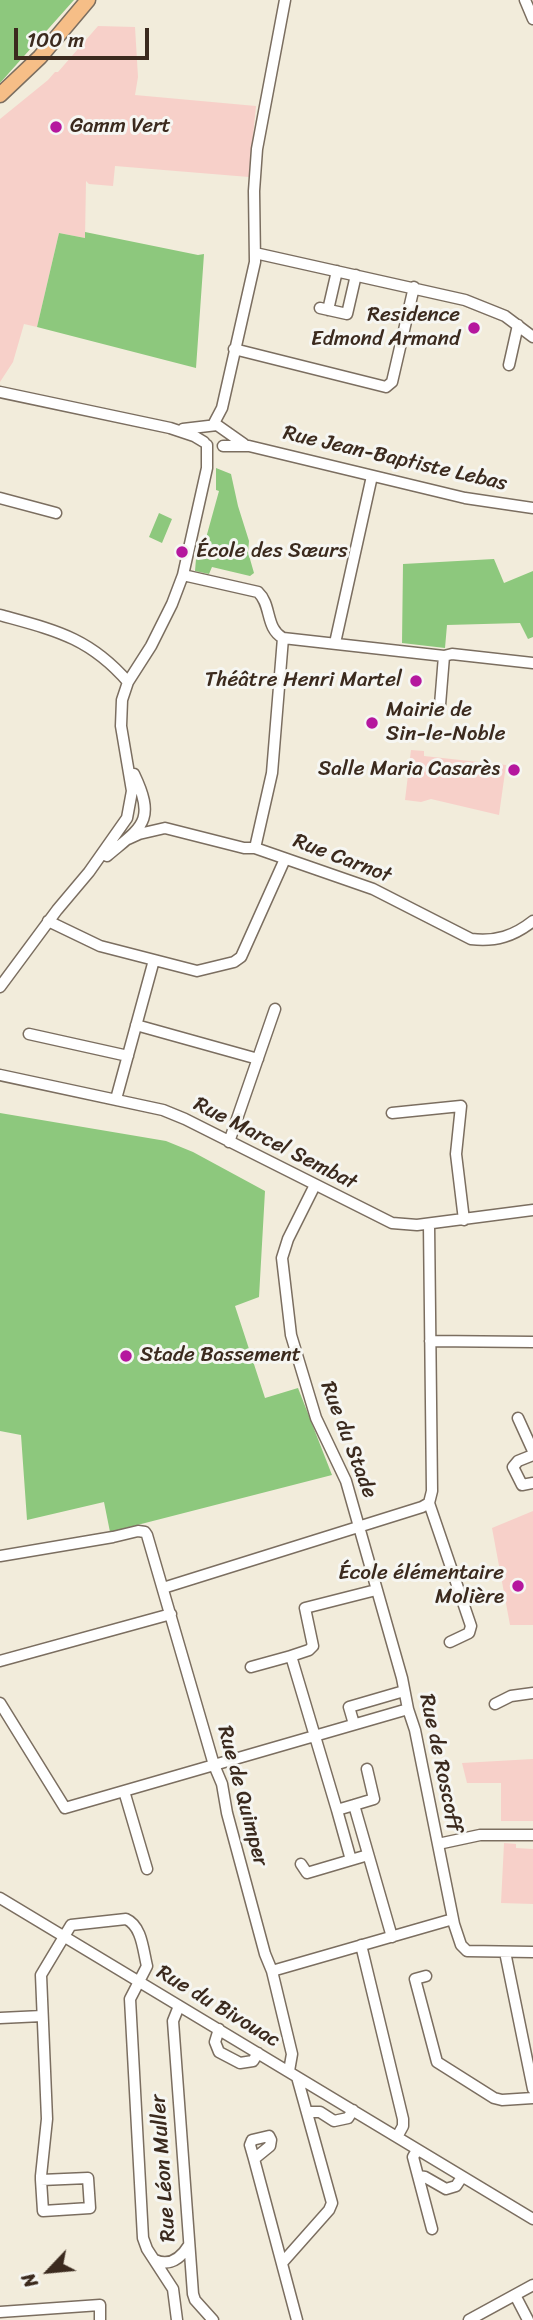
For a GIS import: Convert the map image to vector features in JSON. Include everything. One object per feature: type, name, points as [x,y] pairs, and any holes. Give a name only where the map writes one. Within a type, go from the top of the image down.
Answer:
[{"type":"main road","points":[[0,95],[40,58],[89,0]]},
{"type":"street","points":[[165,828],[144,817],[136,804],[121,719],[122,699],[128,682],[172,604],[183,575],[205,481],[208,463],[203,435],[221,412],[254,268],[257,149],[285,0]]},
{"type":"street","points":[[525,0],[533,19]]},
{"type":"street","points":[[255,253],[465,300],[505,316],[533,337]]},
{"type":"street","points":[[337,271],[324,309],[347,314],[356,275]]},
{"type":"street","points":[[234,349],[383,387],[389,386],[414,287]]},
{"type":"street","points":[[509,365],[518,325]]},
{"type":"street","points":[[0,392],[170,428],[194,436],[213,449],[221,447]]},
{"type":"street","points":[[170,428],[219,426],[225,430],[226,440],[205,481]]},
{"type":"street","name":"Rue Jean-Baptiste Lebas","points":[[225,430],[236,440],[249,446],[475,500],[533,508]]},
{"type":"street","name":"Rue Jean-Baptiste Lebas","points":[[221,447],[249,446]]},
{"type":"street","points":[[335,643],[372,476]]},
{"type":"street","points":[[0,498],[56,513]]},
{"type":"street","points":[[183,575],[258,592],[265,601],[272,626],[283,638],[533,663]]},
{"type":"street","points":[[0,615],[76,639],[110,662],[128,682]]},
{"type":"street","points":[[254,848],[272,773],[283,638]]},
{"type":"street","points":[[440,705],[444,656]]},
{"type":"street","points":[[89,872],[141,825],[144,800],[129,766]]},
{"type":"street","points":[[0,987],[123,825],[130,807],[132,791]]},
{"type":"street","name":"Rue Carnot","points":[[128,839],[165,828],[244,848],[254,848],[373,889],[471,939],[504,938],[533,921]]},
{"type":"street","points":[[48,921],[96,945],[201,972],[238,960],[285,859]]},
{"type":"street","points":[[116,1099],[154,960]]},
{"type":"street","points":[[229,1142],[275,1009]]},
{"type":"street","points":[[136,1025],[258,1059]]},
{"type":"street","points":[[29,1034],[128,1056]]},
{"type":"street","name":"Rue Marcel Sembat","points":[[0,1075],[163,1110],[385,1221],[404,1226],[533,1210]]},
{"type":"street","points":[[392,1113],[461,1106],[456,1162],[464,1220]]},
{"type":"street","name":"Rue du Stade","points":[[315,1185],[288,1239],[282,1258],[290,1328],[314,1410],[346,1481],[376,1590]]},
{"type":"street","points":[[429,1224],[431,1497],[436,1529],[471,1624],[469,1633],[450,1642]]},
{"type":"street","points":[[430,1341],[533,1342]]},
{"type":"street","points":[[518,1419],[533,1453],[513,1467],[522,1485],[533,1483]]},
{"type":"street","points":[[163,1588],[422,1507],[431,1497]]},
{"type":"street","name":"Rue de Quimper","points":[[0,1556],[138,1531],[145,1532],[222,1784],[227,1813],[264,1954],[272,1971],[292,2054],[293,2074],[307,2112],[332,2203],[329,2210],[282,2263]]},
{"type":"street","points":[[251,1667],[305,1652],[313,1646],[305,1608],[376,1590]]},
{"type":"street","name":"Rue de Roscoff","points":[[376,1590],[415,1730],[453,1919],[461,1945],[469,1951],[505,1952]]},
{"type":"street","points":[[0,1661],[171,1614]]},
{"type":"street","points":[[291,1656],[351,1860]]},
{"type":"street","points":[[354,1724],[349,1707],[404,1691]]},
{"type":"street","points":[[495,1704],[511,1696],[533,1693]]},
{"type":"street","points":[[0,1703],[65,1808],[408,1709]]},
{"type":"street","points":[[337,1810],[374,1799],[367,1769]]},
{"type":"street","points":[[124,1791],[147,1869]]},
{"type":"street","points":[[354,1805],[392,1937]]},
{"type":"street","points":[[438,1844],[480,1835],[533,1835]]},
{"type":"street","points":[[301,1864],[307,1873],[368,1855]]},
{"type":"street","name":"Rue du Bivouac","points":[[0,1898],[219,2029],[255,2057],[293,2074],[351,2114],[397,2137],[533,2219]]},
{"type":"street","points":[[41,2180],[88,2178],[90,2208],[43,2211],[41,2180],[47,2125],[41,1973],[69,1926],[121,1918],[131,1921],[138,1929],[146,1964],[146,1970],[130,1999],[142,2225],[145,2244],[175,2295],[177,2320]]},
{"type":"street","points":[[272,1971],[453,1919]]},
{"type":"street","points":[[361,1945],[404,2119],[397,2137]]},
{"type":"street","points":[[533,1952],[505,1952],[533,2089]]},
{"type":"street","points":[[426,1976],[415,1979],[437,2062],[494,2098],[533,2098]]},
{"type":"street","name":"Rue Léon Muller","points":[[179,2006],[173,2021],[192,2294]]},
{"type":"street","points":[[0,2018],[42,2015]]},
{"type":"street","points":[[219,2029],[215,2042],[219,2052],[240,2063],[255,2057]]},
{"type":"street","points":[[307,2112],[320,2112],[334,2121],[351,2114]]},
{"type":"street","points":[[417,2150],[414,2157],[432,2229]]},
{"type":"street","points":[[254,2159],[297,2320]]},
{"type":"street","points":[[418,2176],[446,2189],[456,2186],[463,2177]]},
{"type":"street","points":[[155,2260],[162,2263],[172,2261],[184,2253],[189,2244]]},
{"type":"street","points":[[469,2320],[532,2285]]},
{"type":"street","points":[[175,2295],[192,2294],[214,2320]]},
{"type":"street","points":[[515,2295],[528,2320]]},
{"type":"street","points":[[0,2312],[100,2305],[100,2320]]},
{"type":"shaded area","points":[[98,26],[135,27],[138,77],[135,95],[256,106],[249,177],[115,166],[113,186],[89,184],[86,181],[85,238],[59,233],[37,327],[24,324],[13,362],[0,382],[0,119],[58,72]]},
{"type":"shaded area","points":[[411,750],[424,751],[424,756],[506,765],[499,815],[431,799],[421,802],[405,800]]},
{"type":"shaded area","name":"École élémentaire Molière","points":[[533,1511],[533,1625],[510,1625],[492,1528]]},
{"type":"shaded area","points":[[533,1759],[533,1821],[501,1821],[501,1783],[467,1783],[462,1763]]},
{"type":"shaded area","points":[[504,1843],[516,1844],[516,1848],[533,1849],[533,1904],[501,1903]]},
{"type":"green space","points":[[0,0],[74,0],[0,83]]},
{"type":"green space","points":[[85,232],[204,254],[196,368],[37,327],[59,233],[85,238]]},
{"type":"green space","points":[[216,468],[231,474],[249,541],[248,552],[254,573],[250,576],[212,567],[209,574],[195,571],[196,559],[206,538],[219,491],[216,490]]},
{"type":"green space","points":[[159,513],[172,519],[162,543],[149,537]]},
{"type":"green space","points":[[494,559],[504,583],[533,571],[533,637],[528,639],[520,623],[447,625],[445,648],[402,643],[403,564]]},
{"type":"green space","points":[[0,1113],[166,1141],[193,1152],[265,1191],[259,1297],[235,1306],[265,1398],[298,1388],[332,1475],[110,1532],[104,1502],[27,1520],[21,1435],[0,1431]]},
{"type":"place","name":"Gamm Vert","points":[[56,127]]},
{"type":"place","name":"Residence Edmond Armand","points":[[474,328]]},
{"type":"place","name":"École des Sœurs","points":[[182,552]]},
{"type":"place","name":"Théâtre Henri Martel","points":[[416,681]]},
{"type":"place","name":"Mairie de Sin-le-Noble","points":[[372,723]]},
{"type":"place","name":"Salle Maria Casarès","points":[[514,770]]},
{"type":"place","name":"Stade Bassement","points":[[126,1356]]},
{"type":"place","name":"École élémentaire Molière","points":[[518,1586]]}]
